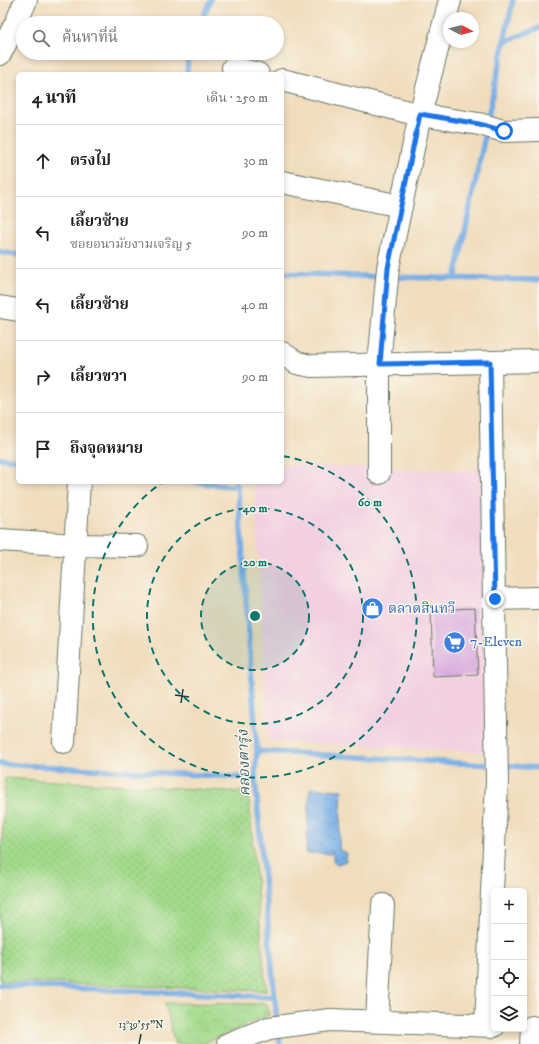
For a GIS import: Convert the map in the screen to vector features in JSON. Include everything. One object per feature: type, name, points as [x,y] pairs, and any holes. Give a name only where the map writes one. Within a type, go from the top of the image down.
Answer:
[{"type":"street","points":[[19,16],[26,0]]},
{"type":"street","points":[[379,473],[380,364],[388,268],[420,114],[450,0]]},
{"type":"street","points":[[0,54],[16,23]]},
{"type":"street","points":[[234,68],[250,72]]},
{"type":"street","points":[[284,80],[420,114],[479,124],[504,131],[539,130]]},
{"type":"street","points":[[284,182],[401,206]]},
{"type":"street","points":[[0,307],[16,310]]},
{"type":"street","points":[[284,354],[297,363],[311,366],[539,361]]},
{"type":"street","points":[[237,1043],[269,1028],[330,1020],[490,1025],[497,742],[490,362]]},
{"type":"street","points":[[64,742],[80,484]]},
{"type":"street","points":[[0,540],[75,545],[137,546]]},
{"type":"street","points":[[495,599],[539,598]]},
{"type":"street","points":[[377,1021],[383,905]]},
{"type":"shaded area","name":"ตลาดสินทวี","points":[[284,465],[482,471],[490,753],[270,741],[268,736],[254,484],[284,484]]},
{"type":"green space","points":[[5,778],[244,792],[249,801],[266,991],[0,981],[0,888]]},
{"type":"green space","points":[[165,1003],[267,1004],[269,1015],[202,1044],[175,1044]]},
{"type":"water","points":[[310,788],[342,790],[339,850],[347,853],[346,861],[338,864],[333,862],[333,854],[306,853]]},
{"type":"building","name":"7-Eleven","points":[[475,608],[478,675],[433,677],[431,610]]},
{"type":"waterway","name":"คลองตารุ่ง","points":[[203,16],[211,0]]},
{"type":"waterway","points":[[504,42],[513,0]]},
{"type":"waterway","points":[[487,122],[504,42],[539,28]]},
{"type":"waterway","name":"คลองตารุ่ง","points":[[187,72],[188,60]]},
{"type":"waterway","points":[[455,279],[486,131]]},
{"type":"waterway","points":[[0,252],[16,255]]},
{"type":"waterway","points":[[284,273],[384,277]]},
{"type":"waterway","points":[[392,277],[539,280]]},
{"type":"waterway","points":[[0,458],[16,460]]},
{"type":"waterway","points":[[212,484],[238,487]]},
{"type":"waterway","name":"คลองตารุ่ง","points":[[237,484],[257,751],[255,778],[277,1022]]},
{"type":"waterway","points":[[257,751],[493,765]]},
{"type":"waterway","points":[[0,764],[255,778]]},
{"type":"waterway","points":[[501,765],[539,768]]},
{"type":"waterway","points":[[0,985],[274,997]]},
{"type":"waterway","name":"คลองตารุ่ง","points":[[278,1030],[280,1044]]},
{"type":"place","name":"ตลาดสินทวี","points":[[373,609]]},
{"type":"place","name":"7-Eleven","points":[[454,642]]},
{"type":"route","points":[[495,599],[490,362],[380,364],[388,268],[420,114],[479,124],[504,131]]}]
